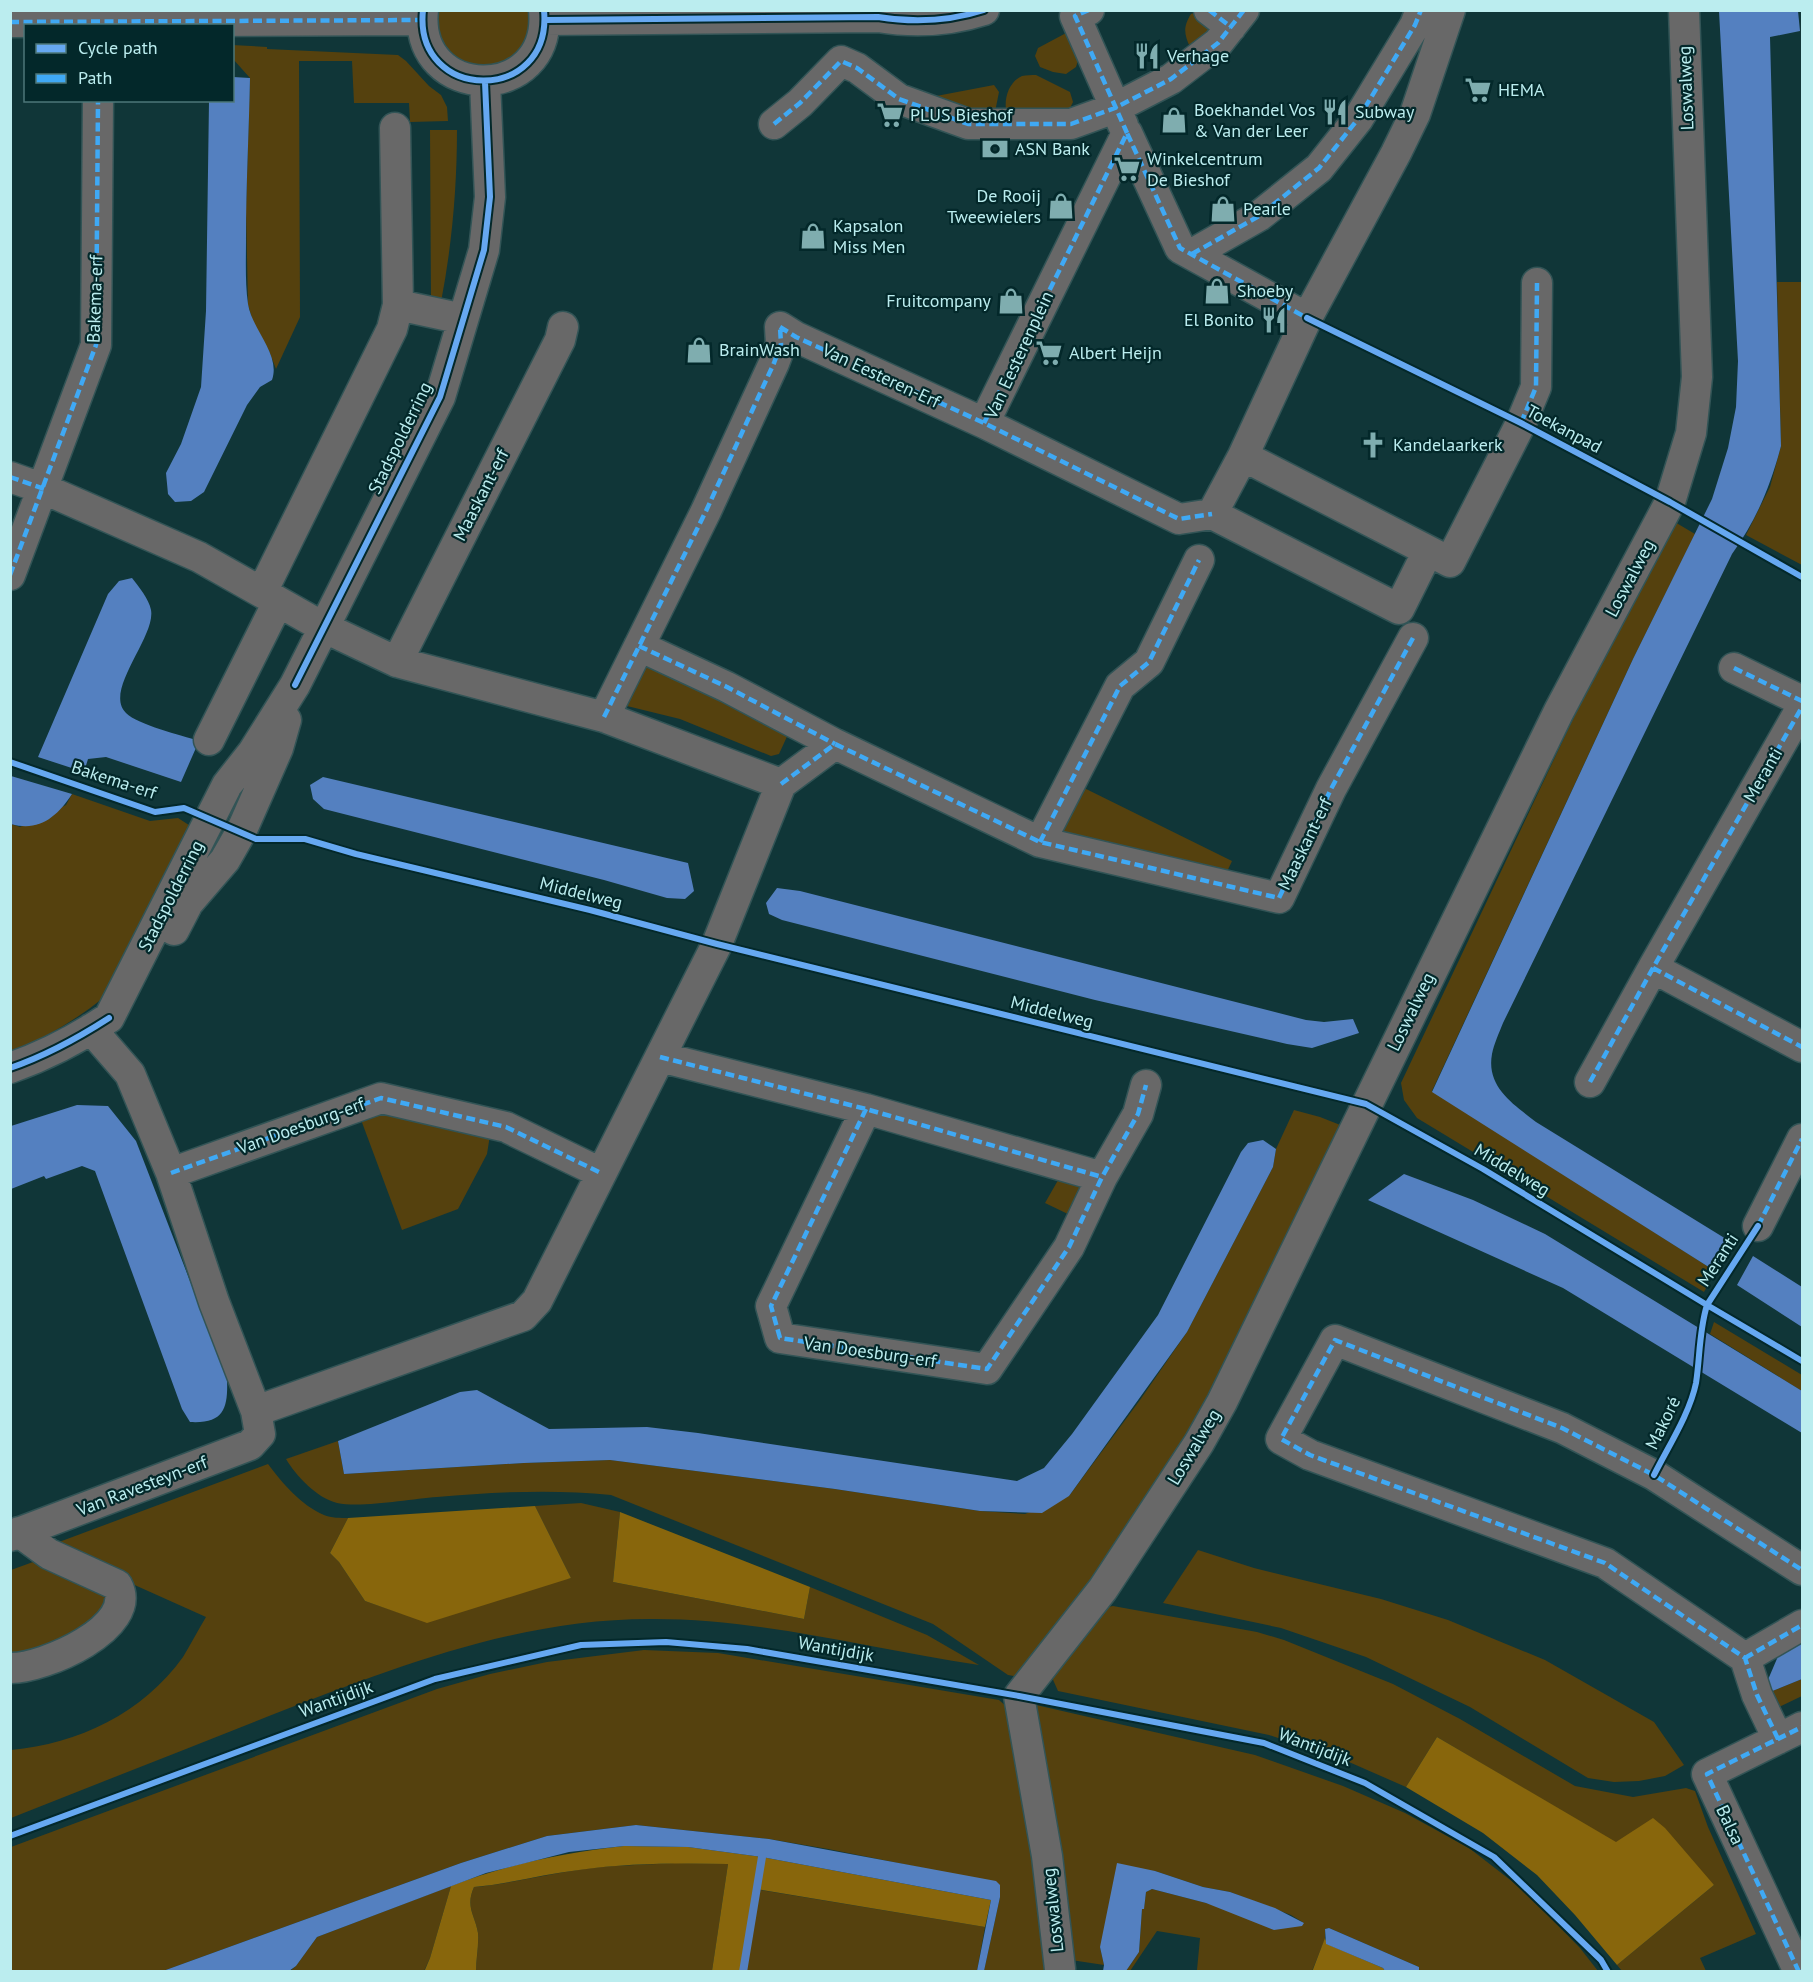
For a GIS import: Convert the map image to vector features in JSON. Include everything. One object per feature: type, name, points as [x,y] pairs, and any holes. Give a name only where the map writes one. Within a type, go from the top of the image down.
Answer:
[{"type":"street","points":[[10,22],[98,19],[331,22],[423,15],[429,49],[441,64],[466,79],[485,82],[504,79],[528,63],[542,39],[545,15],[888,14],[903,21],[956,18],[984,10]]},
{"type":"street","points":[[1089,10],[1075,16],[1180,248],[1307,318]]},
{"type":"street","points":[[1192,254],[1258,216],[1319,168],[1358,119],[1415,25],[1420,10]]},
{"type":"street","points":[[1450,10],[1415,114],[1391,164],[1307,318],[1243,456],[1212,514],[1399,609],[1439,557],[1521,423],[1536,387],[1537,284]]},
{"type":"street","name":"Loswalweg","points":[[1060,1969],[1047,1856],[1018,1696],[1102,1589],[1199,1443],[1554,722],[1670,502],[1677,481],[1691,433],[1697,377],[1683,10]]},
{"type":"street","points":[[774,124],[800,103],[841,62],[857,68],[899,99],[968,124],[1071,124],[1121,121],[1218,43],[1228,16]]},
{"type":"street","name":"Stadspolderring","points":[[10,1068],[28,1062],[100,1024],[143,990],[188,903],[225,860],[241,832],[278,748],[295,686],[440,397],[484,250],[490,197],[485,82]]},
{"type":"street","name":"Bakema-erf","points":[[10,575],[96,345],[98,102]]},
{"type":"street","name":"Van Eesterenplein","points":[[1121,121],[984,423],[1179,519],[1212,514]]},
{"type":"street","points":[[208,740],[270,597],[392,329],[398,305],[395,128]]},
{"type":"street","points":[[398,305],[463,319]]},
{"type":"street","name":"Maaskant-erf","points":[[397,662],[560,340],[563,327]]},
{"type":"street","name":"Van Eesteren-Erf","points":[[639,646],[706,511],[774,363],[781,344],[780,327],[796,338],[984,423]]},
{"type":"street","points":[[1243,456],[1439,557]]},
{"type":"street","points":[[10,477],[44,489],[199,557],[323,627],[397,662],[604,717],[781,784]]},
{"type":"street","points":[[1040,842],[1120,686],[1149,662],[1199,560]]},
{"type":"street","name":"Maaskant-erf","points":[[639,646],[727,687],[835,744],[1040,842],[1279,898],[1331,789],[1413,638]]},
{"type":"street","points":[[604,717],[639,646]]},
{"type":"street","points":[[1734,668],[1803,701]]},
{"type":"street","name":"Meranti","points":[[1590,1082],[1803,707]]},
{"type":"street","points":[[100,1024],[130,1074],[171,1173],[214,1302],[258,1422],[523,1316],[537,1301],[717,944],[781,784],[835,744]]},
{"type":"street","points":[[1653,968],[1803,1047]]},
{"type":"street","points":[[660,1057],[866,1109],[1102,1177]]},
{"type":"street","name":"Van Doesburg-erf","points":[[866,1109],[771,1306],[780,1338],[987,1369],[1069,1247],[1102,1177],[1138,1114],[1146,1085]]},
{"type":"street","name":"Van Doesburg-erf","points":[[171,1173],[381,1098],[506,1127],[601,1173]]},
{"type":"street","name":"Meranti","points":[[1758,1226],[1803,1139]]},
{"type":"street","name":"Makoré","points":[[1745,1658],[1605,1563],[1310,1455],[1281,1438],[1335,1340],[1562,1428],[1654,1475],[1803,1570]]},
{"type":"street","name":"Van Ravesteyn-erf","points":[[15,1534],[250,1445],[258,1422]]},
{"type":"street","name":"Van Ravesteyn-erf","points":[[10,1668],[53,1659],[84,1643],[104,1629],[121,1604],[122,1593],[117,1585],[49,1554],[15,1534]]},
{"type":"street","points":[[1790,1733],[1757,1695],[1745,1658],[1803,1625]]},
{"type":"street","name":"Balsa","points":[[1790,1733],[1707,1774],[1799,1971]]},
{"type":"shaded area","points":[[436,11],[532,11],[524,49],[493,68],[457,62],[440,43]]},
{"type":"shaded area","points":[[1199,11],[1210,21],[1212,34],[1190,47],[1186,34],[1187,23],[1191,14]]},
{"type":"shaded area","points":[[1068,32],[1082,47],[1076,67],[1066,74],[1040,67],[1035,56],[1038,48]]},
{"type":"shaded area","points":[[234,45],[267,47],[267,49],[398,55],[441,95],[447,107],[448,121],[410,122],[409,103],[354,103],[352,61],[299,61],[300,317],[276,369],[269,351],[255,328],[248,305],[246,209],[250,78],[234,60]]},
{"type":"shaded area","points":[[1036,75],[1070,92],[1073,102],[1070,108],[1062,112],[1007,114],[1006,98],[1010,87],[1022,76]]},
{"type":"shaded area","points":[[994,85],[999,92],[995,112],[965,109],[931,97]]},
{"type":"shaded area","points":[[430,130],[457,130],[453,216],[441,302],[431,300]]},
{"type":"shaded area","points":[[1777,282],[1802,282],[1802,565],[1746,535],[1770,487],[1781,446]]},
{"type":"shaded area","points":[[1668,518],[1695,534],[1633,659],[1432,1091],[1715,1271],[1704,1292],[1417,1118],[1404,1100],[1401,1083]]},
{"type":"shaded area","points":[[644,662],[790,730],[779,754],[771,756],[680,719],[627,706],[625,701]]},
{"type":"shaded area","points":[[1078,785],[1232,861],[1224,878],[1061,836],[1063,816]]},
{"type":"shaded area","points":[[72,794],[150,821],[178,818],[192,827],[103,998],[58,1029],[11,1054],[11,824],[20,827],[66,805]]},
{"type":"shaded area","points":[[386,1110],[490,1135],[487,1154],[458,1209],[402,1230],[360,1117]]},
{"type":"shaded area","points":[[1294,1110],[1353,1130],[1232,1372],[1088,1584],[1019,1677],[1008,1675],[933,1624],[611,1495],[568,1492],[502,1493],[373,1504],[337,1503],[322,1496],[301,1479],[286,1459],[338,1441],[344,1474],[610,1460],[835,1489],[980,1511],[1025,1514],[1069,1496],[1187,1332],[1273,1167],[1276,1149]]},
{"type":"shaded area","points":[[1061,1175],[1084,1190],[1070,1215],[1045,1203]]},
{"type":"shaded area","points":[[1714,1322],[1802,1375],[1802,1391],[1710,1334]]},
{"type":"shaded area","points":[[268,1464],[286,1486],[308,1506],[327,1516],[348,1518],[330,1553],[339,1562],[365,1601],[403,1614],[571,1578],[535,1506],[581,1503],[620,1512],[613,1582],[804,1619],[810,1587],[927,1635],[979,1665],[777,1629],[695,1620],[604,1621],[554,1627],[457,1649],[362,1680],[11,1818],[11,1750],[61,1741],[84,1733],[129,1709],[167,1677],[183,1657],[206,1617],[52,1548],[51,1545]]},
{"type":"shaded area","points":[[535,1506],[571,1578],[427,1623],[365,1601],[339,1562],[330,1553],[348,1518]]},
{"type":"shaded area","points":[[620,1512],[810,1587],[804,1619],[613,1582]]},
{"type":"shaded area","points":[[1198,1550],[1254,1568],[1381,1599],[1448,1620],[1545,1660],[1654,1722],[1684,1765],[1665,1776],[1639,1781],[1614,1782],[1588,1778],[1470,1707],[1366,1657],[1281,1628],[1163,1603]]},
{"type":"shaded area","points":[[44,1558],[110,1589],[103,1610],[73,1636],[11,1657],[11,1570]]},
{"type":"shaded area","points":[[1113,1606],[1257,1632],[1284,1640],[1393,1684],[1460,1719],[1575,1786],[1633,1797],[1686,1788],[1695,1791],[1708,1827],[1756,1934],[1700,1958],[1706,1971],[1622,1971],[1617,1965],[1714,1885],[1616,1843],[1437,1737],[1406,1787],[1349,1762],[1269,1735],[1058,1691],[1050,1673],[1098,1609]]},
{"type":"shaded area","points":[[644,1650],[718,1653],[999,1700],[1008,1708],[1050,1971],[984,1971],[1000,1897],[923,1868],[769,1839],[636,1825],[547,1836],[461,1863],[163,1971],[11,1972],[11,1847],[437,1689],[490,1674],[547,1662]]},
{"type":"shaded area","points":[[1802,1679],[1802,1696],[1777,1708],[1770,1692]]},
{"type":"shaded area","points":[[1036,1705],[1255,1755],[1343,1786],[1405,1813],[1469,1848],[1522,1889],[1580,1948],[1598,1971],[1423,1971],[1419,1970],[1419,1967],[1329,1928],[1325,1929],[1325,1939],[1312,1971],[1197,1970],[1200,1938],[1157,1931],[1130,1971],[1126,1971],[1139,1952],[1142,1908],[1144,1908],[1146,1892],[1152,1889],[1206,1903],[1304,1923],[1291,1915],[1230,1892],[1203,1887],[1155,1871],[1100,1947],[1104,1965],[1071,1960],[1031,1709]]},
{"type":"shaded area","points":[[1437,1737],[1616,1842],[1653,1818],[1665,1828],[1714,1885],[1617,1965],[1575,1915],[1537,1875],[1483,1833],[1406,1787]]},
{"type":"shaded area","points":[[624,1846],[688,1847],[762,1857],[991,1900],[985,1927],[756,1889],[743,1971],[712,1971],[728,1864],[653,1864],[579,1870],[474,1887],[470,1900],[478,1933],[476,1971],[424,1972],[451,1886],[493,1871],[536,1860]]},
{"type":"shaded area","points":[[675,1863],[728,1864],[712,1971],[476,1971],[478,1933],[470,1900],[474,1887],[590,1868]]},
{"type":"shaded area","points":[[451,1886],[424,1971],[289,1972],[317,1937]]},
{"type":"shaded area","points":[[755,1889],[985,1927],[977,1971],[743,1972]]},
{"type":"shaded area","points":[[1325,1938],[1327,1944],[1383,1968],[1385,1971],[1312,1972]]},
{"type":"water","points":[[1719,11],[1798,11],[1800,31],[1770,37],[1781,446],[1756,515],[1732,554],[1503,1023],[1493,1050],[1491,1066],[1493,1076],[1503,1094],[1536,1122],[1731,1242],[1715,1271],[1432,1092],[1633,659],[1712,499],[1728,448],[1736,407],[1738,361]]},
{"type":"water","points":[[234,77],[250,78],[246,219],[247,296],[251,314],[269,351],[274,370],[272,380],[260,387],[247,405],[204,492],[191,501],[175,502],[168,494],[166,473],[181,444],[201,387],[206,311],[209,102],[234,102]]},
{"type":"water","points":[[132,578],[143,593],[151,610],[146,634],[125,678],[121,691],[121,703],[126,713],[140,722],[199,741],[181,782],[106,757],[88,759],[84,772],[38,757],[108,594],[119,581]]},
{"type":"water","points":[[10,776],[72,794],[60,810],[46,821],[30,826],[11,824]]},
{"type":"water","points":[[323,777],[688,863],[694,891],[685,899],[667,898],[324,809],[313,799],[310,785]]},
{"type":"water","points":[[777,888],[800,891],[1306,1020],[1324,1022],[1353,1019],[1359,1033],[1312,1048],[1095,1000],[782,920],[769,914],[766,903]]},
{"type":"water","points":[[77,1105],[108,1106],[136,1141],[227,1377],[225,1405],[218,1416],[211,1420],[190,1422],[182,1409],[95,1171],[82,1166],[46,1179],[44,1176],[11,1189],[11,1126]]},
{"type":"water","points":[[1263,1140],[1276,1149],[1273,1167],[1187,1332],[1069,1496],[1042,1513],[980,1511],[835,1489],[610,1460],[344,1474],[338,1441],[460,1392],[477,1390],[549,1429],[647,1427],[1017,1481],[1044,1468],[1072,1434],[1158,1315],[1241,1152],[1248,1143]]},
{"type":"water","points":[[1404,1174],[1473,1200],[1545,1234],[1802,1391],[1802,1433],[1563,1288],[1368,1200]]},
{"type":"water","points":[[1753,1256],[1802,1287],[1802,1327],[1737,1285]]},
{"type":"water","points":[[1802,1642],[1802,1679],[1770,1692],[1767,1682],[1779,1654]]},
{"type":"water","points":[[636,1825],[769,1839],[996,1881],[1000,1885],[1000,1897],[984,1971],[977,1971],[991,1900],[762,1857],[688,1847],[624,1846],[569,1852],[486,1873],[317,1937],[296,1966],[289,1971],[163,1971],[461,1863],[547,1836]]},
{"type":"water","points":[[1117,1863],[1155,1871],[1203,1887],[1230,1892],[1275,1908],[1304,1923],[1302,1926],[1274,1930],[1206,1903],[1152,1889],[1146,1892],[1144,1909],[1142,1909],[1139,1952],[1126,1971],[1103,1971],[1100,1947]]},
{"type":"water","points":[[1329,1928],[1419,1967],[1419,1971],[1385,1971],[1383,1968],[1326,1944],[1325,1929]]},
{"type":"waterway","points":[[743,1972],[762,1857]]},
{"type":"marked path","points":[[1089,10],[1075,16],[1127,133]]},
{"type":"marked path","points":[[1209,10],[1231,27]]},
{"type":"marked path","points":[[774,124],[800,103],[841,61],[857,68],[899,99],[968,124],[1071,124],[1115,108],[1171,79],[1218,43],[1244,10]]},
{"type":"marked path","points":[[1192,254],[1259,216],[1319,168],[1358,119],[1415,25],[1421,10]]},
{"type":"marked path","points":[[10,22],[422,20]]},
{"type":"marked path","points":[[10,575],[96,345],[98,102]]},
{"type":"marked path","points":[[984,423],[1127,133],[1180,248],[1307,318]]},
{"type":"marked path","points":[[1521,423],[1536,387],[1537,283]]},
{"type":"marked path","points":[[780,327],[796,337],[984,423],[1179,519],[1212,514]]},
{"type":"marked path","points":[[604,717],[706,511],[774,363],[781,344],[780,327]]},
{"type":"marked path","points":[[10,477],[44,489]]},
{"type":"marked path","points":[[1040,842],[1120,686],[1149,662],[1199,560]]},
{"type":"marked path","points":[[781,784],[835,744],[1040,842],[1279,898],[1331,789],[1413,638]]},
{"type":"marked path","points":[[639,646],[727,687],[835,744]]},
{"type":"marked path","points":[[1734,668],[1802,701]]},
{"type":"marked path","points":[[1590,1082],[1802,707]]},
{"type":"marked path","points":[[1653,968],[1802,1047]]},
{"type":"marked path","points":[[660,1057],[866,1109],[1102,1177]]},
{"type":"marked path","points":[[866,1109],[771,1306],[780,1338],[987,1369],[1069,1247],[1102,1177],[1138,1114],[1146,1085]]},
{"type":"marked path","points":[[171,1173],[381,1098],[506,1127],[601,1173]]},
{"type":"marked path","points":[[1758,1226],[1802,1139]]},
{"type":"marked path","points":[[1778,1739],[1757,1695],[1745,1658],[1605,1563],[1310,1455],[1281,1439],[1335,1340],[1562,1428],[1654,1475],[1802,1570]]},
{"type":"marked path","points":[[1745,1658],[1802,1625]]},
{"type":"marked path","points":[[1799,1972],[1707,1774],[1802,1727]]},
{"type":"cycle path","points":[[423,10],[426,41],[439,63],[459,76],[483,80],[507,76],[527,63],[541,41],[544,10]]},
{"type":"cycle path","points":[[545,20],[878,17],[918,20],[945,19],[984,10]]},
{"type":"cycle path","points":[[295,685],[440,397],[484,250],[490,197],[485,82]]},
{"type":"cycle path","name":"Toekanpad","points":[[1307,318],[1521,423],[1670,502],[1802,577]]},
{"type":"cycle path","name":"Middelweg","points":[[10,762],[155,812],[184,808],[256,839],[305,839],[356,854],[590,910],[717,944],[1366,1104],[1483,1169],[1802,1361]]},
{"type":"cycle path","points":[[10,1068],[61,1046],[109,1018]]},
{"type":"cycle path","points":[[1654,1475],[1684,1418],[1693,1394],[1702,1324],[1707,1305],[1758,1226]]},
{"type":"cycle path","name":"Wantijdijk","points":[[10,1836],[435,1679],[581,1645],[666,1642],[747,1649],[1019,1696],[1264,1743],[1365,1783],[1494,1857],[1601,1960],[1608,1972]]},
{"type":"place","name":"Verhage","points":[[1147,56]]},
{"type":"place","name":"HEMA","points":[[1478,90]]},
{"type":"place","name":"Subway","points":[[1335,112]]},
{"type":"place","name":"PLUS Bieshof","points":[[890,115]]},
{"type":"place","name":"Boekhandel Vos & Van der Leer","points":[[1174,120]]},
{"type":"place","name":"ASN Bank","points":[[995,149]]},
{"type":"place","name":"Winkelcentrum De Bieshof","points":[[1127,169]]},
{"type":"place","name":"De Rooij Tweewielers","points":[[1061,206]]},
{"type":"place","name":"Pearle","points":[[1223,209]]},
{"type":"place","name":"Kapsalon Miss Men","points":[[813,236]]},
{"type":"place","name":"Shoeby","points":[[1217,291]]},
{"type":"place","name":"Fruitcompany","points":[[1011,301]]},
{"type":"place","name":"El Bonito","points":[[1274,320]]},
{"type":"place","name":"BrainWash","points":[[699,350]]},
{"type":"place","name":"Albert Heijn","points":[[1049,353]]},
{"type":"place","name":"Kandelaarkerk","points":[[1373,445]]}]
